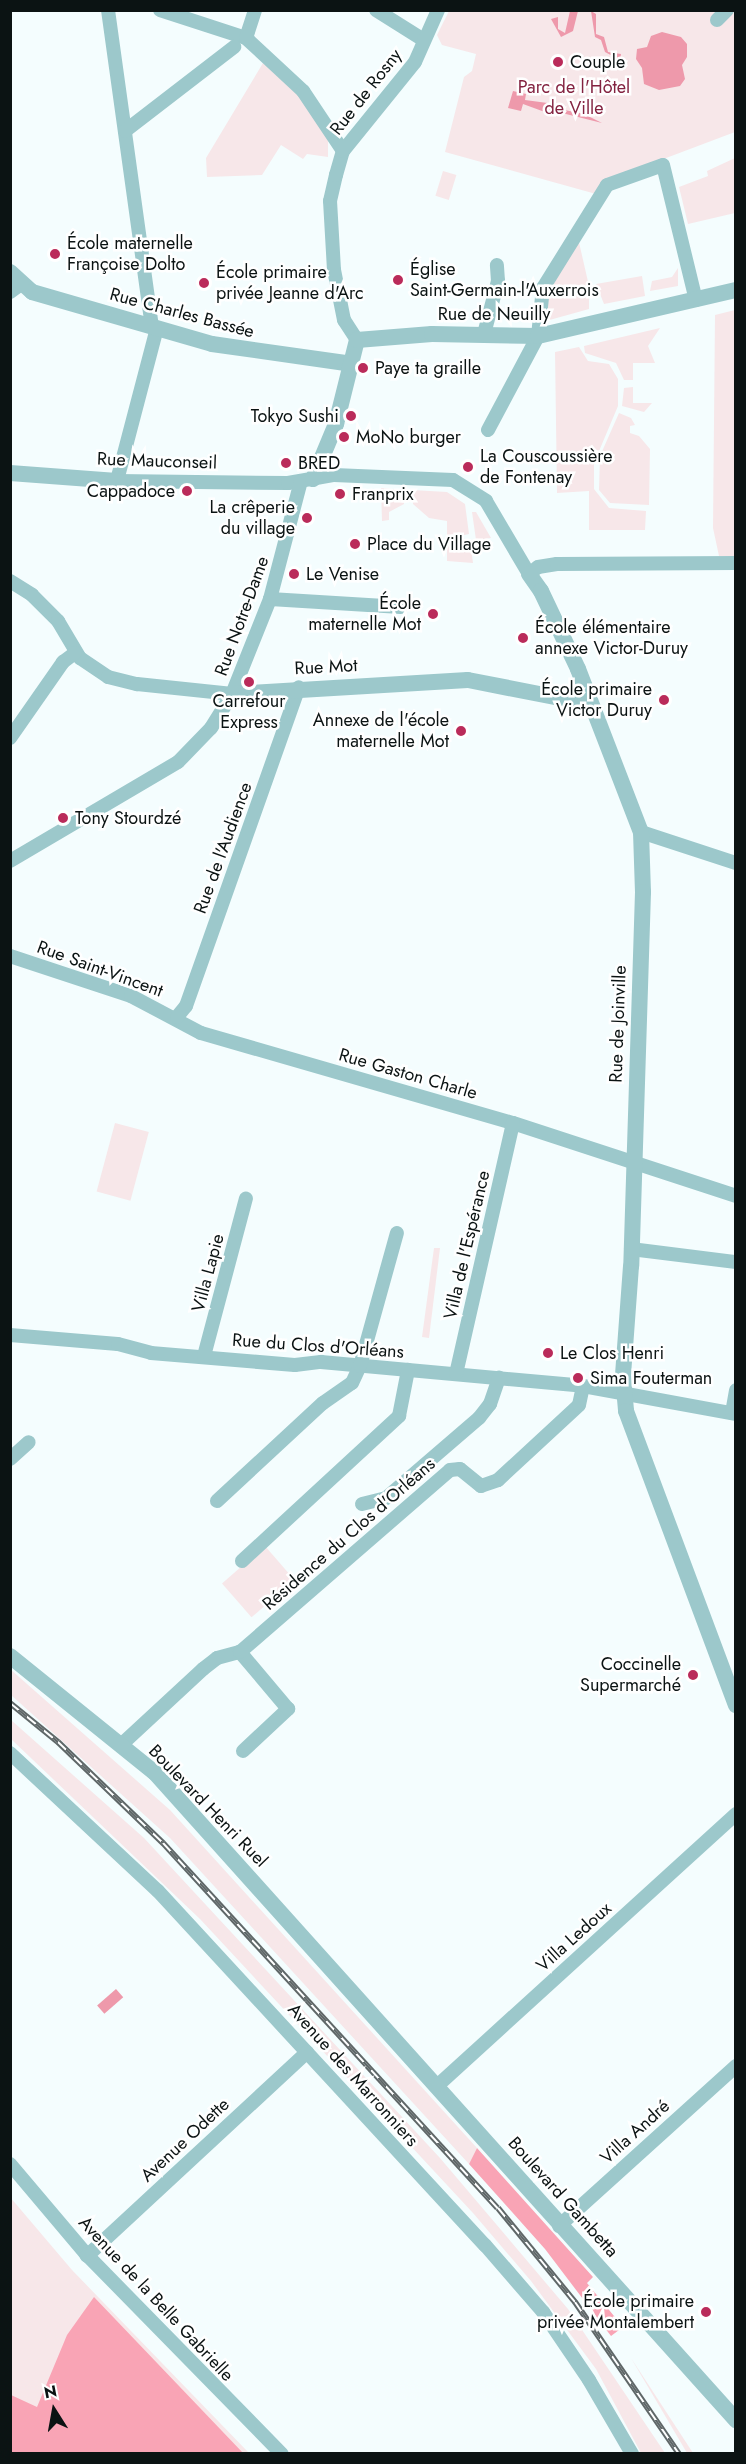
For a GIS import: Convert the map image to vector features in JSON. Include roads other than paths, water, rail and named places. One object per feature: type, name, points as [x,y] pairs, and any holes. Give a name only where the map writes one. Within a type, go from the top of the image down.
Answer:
[{"type":"street","points":[[108,10],[155,327],[117,481]]},
{"type":"street","points":[[160,10],[246,38],[303,91],[343,151]]},
{"type":"street","points":[[246,38],[255,10]]},
{"type":"street","points":[[376,10],[422,39]]},
{"type":"street","name":"Rue de Rosny","points":[[357,340],[344,320],[330,201],[343,151],[415,62],[422,39],[438,10]]},
{"type":"street","points":[[125,131],[234,47]]},
{"type":"street","points":[[488,430],[538,336],[543,288],[608,186],[663,165],[696,300]]},
{"type":"street","points":[[484,334],[498,281],[497,265]]},
{"type":"street","name":"Rue Charles Bassée","points":[[14,282],[33,292],[155,327],[254,352],[353,364]]},
{"type":"street","name":"Rue de Neuilly","points":[[357,340],[385,335],[538,336],[735,290]]},
{"type":"street","points":[[307,480],[336,424],[353,364],[357,340]]},
{"type":"street","name":"Rue Mauconseil","points":[[10,473],[117,481],[307,480],[334,475],[412,476],[463,484],[486,501],[529,574]]},
{"type":"street","name":"Rue Notre-Dame","points":[[10,861],[178,762],[211,728],[232,694],[270,599],[307,480]]},
{"type":"street","points":[[529,574],[538,567],[556,564],[735,563]]},
{"type":"street","name":"Rue de Joinville","points":[[529,574],[566,642],[641,832],[643,900],[624,1393],[626,1411],[735,1705]]},
{"type":"street","points":[[10,580],[32,595],[58,621],[75,653],[63,662],[10,738]]},
{"type":"street","points":[[270,599],[401,607]]},
{"type":"street","name":"Rue Mot","points":[[75,653],[108,676],[137,684],[232,694],[299,687],[468,680],[570,700],[587,695]]},
{"type":"street","name":"Rue de l'Audience","points":[[177,1017],[186,1006],[299,687]]},
{"type":"street","points":[[641,832],[735,863]]},
{"type":"street","name":"Rue Saint-Vincent","points":[[10,956],[131,996],[177,1017]]},
{"type":"street","name":"Rue Gaston Charle","points":[[177,1017],[201,1033],[513,1123],[632,1160],[735,1196]]},
{"type":"street","name":"Villa de l'Espérance","points":[[456,1374],[513,1123]]},
{"type":"street","name":"Villa Lapie","points":[[204,1356],[246,1198]]},
{"type":"street","points":[[217,1502],[323,1403],[352,1383],[360,1366],[397,1233]]},
{"type":"street","points":[[631,1249],[735,1262]]},
{"type":"street","name":"Rue du Clos d'Orléans","points":[[10,1335],[295,1365],[321,1362],[583,1386],[734,1413]]},
{"type":"street","points":[[242,1560],[399,1416],[408,1370]]},
{"type":"street","points":[[362,1504],[386,1498],[479,1418],[490,1404],[499,1378]]},
{"type":"street","name":"Résidence du Clos d'Orléans","points":[[121,1745],[203,1669],[217,1658],[240,1652],[450,1470],[460,1469],[481,1486],[498,1480],[579,1405],[583,1386]]},
{"type":"street","points":[[734,1413],[735,1390]]},
{"type":"street","points":[[10,1459],[29,1442]]},
{"type":"street","points":[[240,1652],[288,1709],[243,1751]]},
{"type":"street","name":"Boulevard Henri Ruel","points":[[10,1656],[155,1773],[360,2002]]},
{"type":"street","name":"Avenue des Marronniers","points":[[10,1753],[158,1892],[543,2312],[589,2380],[632,2454]]},
{"type":"street","name":"Villa Ledoux","points":[[437,2086],[735,1814]]},
{"type":"street","name":"Boulevard Gambetta","points":[[360,2002],[735,2420]]},
{"type":"street","name":"Avenue Odette","points":[[87,2256],[307,2052]]},
{"type":"street","name":"Villa André","points":[[559,2226],[735,2066]]},
{"type":"street","name":"Avenue de la Belle Gabrielle","points":[[10,2164],[87,2256],[282,2454]]},
{"type":"railway","points":[[10,1703],[58,1742],[163,1843],[498,2208],[575,2302],[679,2454]]},
{"type":"place","name":"Couple","points":[[558,62]]},
{"type":"place","name":"École maternelle Françoise Dolto","points":[[55,254]]},
{"type":"place","name":"Église Saint-Germain-l'Auxerrois","points":[[398,280]]},
{"type":"place","name":"École primaire privée Jeanne d'Arc","points":[[204,283]]},
{"type":"place","name":"Paye ta graille","points":[[363,368]]},
{"type":"place","name":"Tokyo Sushi","points":[[351,416]]},
{"type":"place","name":"MoNo burger","points":[[344,437]]},
{"type":"place","name":"BRED","points":[[286,463]]},
{"type":"place","name":"La Couscoussière de Fontenay","points":[[468,467]]},
{"type":"place","name":"Cappadoce","points":[[187,491]]},
{"type":"place","name":"Franprix","points":[[340,494]]},
{"type":"place","name":"La crêperie du village","points":[[307,518]]},
{"type":"place","name":"Place du Village","points":[[355,544]]},
{"type":"place","name":"Le Venise","points":[[294,574]]},
{"type":"place","name":"École maternelle Mot","points":[[433,614]]},
{"type":"place","name":"École élémentaire annexe Victor-Duruy","points":[[523,638]]},
{"type":"place","name":"Carrefour Express","points":[[249,682]]},
{"type":"place","name":"École primaire Victor Duruy","points":[[664,700]]},
{"type":"place","name":"Annexe de l'école maternelle Mot","points":[[461,731]]},
{"type":"place","name":"Tony Stourdzé","points":[[63,818]]},
{"type":"place","name":"Le Clos Henri","points":[[548,1353]]},
{"type":"place","name":"Sima Fouterman","points":[[578,1378]]},
{"type":"place","name":"Coccinelle Supermarché","points":[[693,1675]]},
{"type":"place","name":"École primaire privée Montalembert","points":[[706,2312]]},
{"type":"park label","name":"Parc de l'Hôtel de Ville","points":[[574,98]]}]
